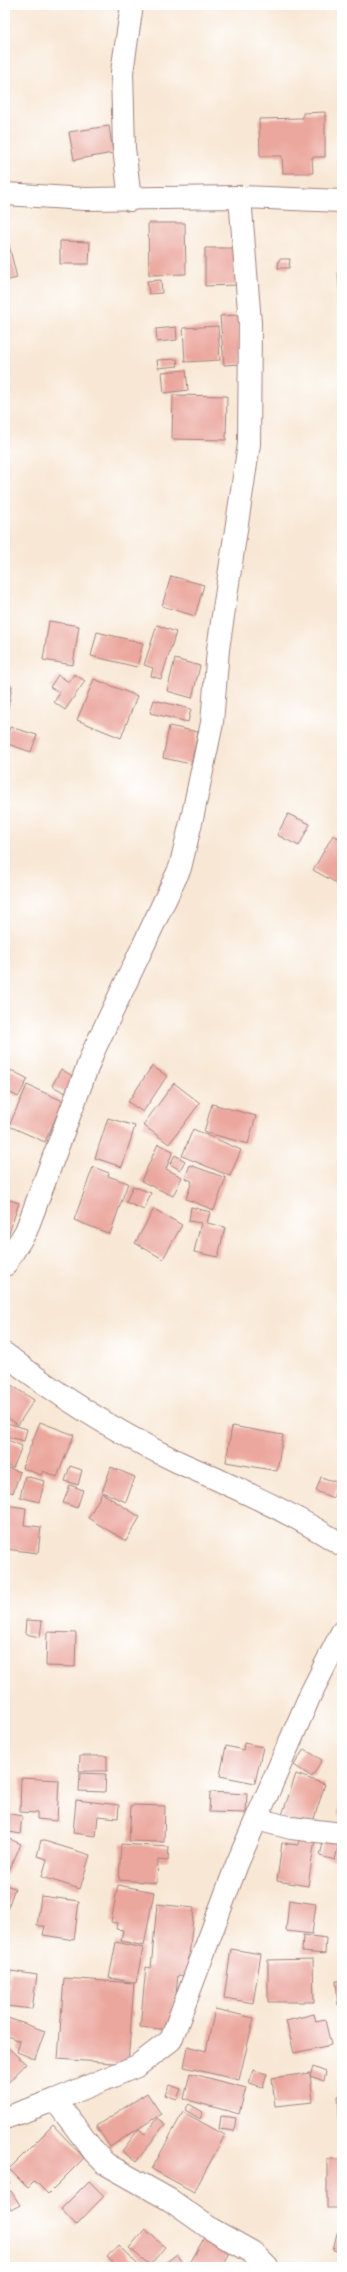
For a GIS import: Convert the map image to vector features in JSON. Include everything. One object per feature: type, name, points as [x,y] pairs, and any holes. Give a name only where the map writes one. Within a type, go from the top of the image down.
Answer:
[{"type":"street","points":[[130,200],[124,148],[122,72],[132,5]]},
{"type":"street","points":[[5,194],[130,200],[240,197],[342,201]]},
{"type":"street","points":[[5,1265],[26,1231],[92,1052],[180,868],[194,814],[212,724],[218,649],[249,444],[250,323],[240,197]]},
{"type":"street","points":[[5,1354],[33,1376],[92,1415],[172,1459],[226,1483],[304,1521],[342,1545]]},
{"type":"street","points":[[5,2118],[56,2100],[137,2066],[170,2040],[237,1864],[311,1693],[342,1632]]},
{"type":"street","points":[[256,1819],[291,1828],[342,1834]]},
{"type":"street","points":[[56,2100],[91,2148],[106,2164],[170,2200],[211,2229],[252,2252],[267,2267]]},
{"type":"building","points":[[325,112],[325,157],[312,157],[313,173],[283,173],[282,156],[260,156],[259,119],[303,118],[303,113]]},
{"type":"building","points":[[109,126],[113,153],[74,160],[69,132]]},
{"type":"building","points":[[148,223],[185,223],[186,274],[149,275]]},
{"type":"building","points":[[8,241],[17,278],[5,281],[5,242]]},
{"type":"building","points":[[60,241],[90,242],[89,264],[60,264]]},
{"type":"building","points":[[205,248],[238,248],[238,285],[205,286]]},
{"type":"building","points":[[279,259],[290,259],[289,268],[278,268]]},
{"type":"building","points":[[342,270],[342,300],[340,300],[338,271]]},
{"type":"building","points":[[161,280],[162,293],[149,294],[147,281]]},
{"type":"building","points":[[238,315],[242,364],[224,365],[220,316]]},
{"type":"building","points":[[218,326],[220,360],[185,362],[183,328]]},
{"type":"building","points":[[176,327],[177,340],[157,342],[156,329]]},
{"type":"building","points":[[177,359],[178,366],[158,368],[157,360]]},
{"type":"building","points":[[186,370],[188,390],[164,393],[162,372]]},
{"type":"building","points":[[173,395],[227,396],[226,440],[172,439]]},
{"type":"building","points":[[171,576],[204,585],[195,616],[162,606]]},
{"type":"building","points":[[49,621],[79,626],[73,665],[43,660]]},
{"type":"building","points":[[157,625],[176,632],[161,679],[151,676],[153,668],[144,665]]},
{"type":"building","points":[[97,632],[143,643],[137,667],[91,656]]},
{"type":"building","points":[[175,659],[200,666],[192,698],[167,691]]},
{"type":"building","points":[[74,674],[85,681],[65,710],[54,702],[60,693],[50,687],[58,675],[69,682]]},
{"type":"building","points":[[94,679],[137,696],[121,738],[77,720]]},
{"type":"building","points":[[5,685],[12,686],[6,718],[5,717]]},
{"type":"building","points":[[154,700],[191,709],[188,722],[150,713]]},
{"type":"building","points":[[169,726],[198,732],[191,764],[163,758]]},
{"type":"building","points":[[10,727],[37,735],[31,752],[5,743]]},
{"type":"building","points":[[288,814],[310,824],[299,846],[277,835]]},
{"type":"building","points":[[333,835],[342,840],[342,886],[313,870]]},
{"type":"building","points":[[152,1066],[167,1076],[143,1112],[128,1102]]},
{"type":"building","points":[[61,1069],[74,1077],[66,1093],[52,1086]]},
{"type":"building","points":[[11,1070],[28,1079],[18,1097],[5,1090],[5,1082]]},
{"type":"building","points":[[174,1083],[200,1103],[169,1144],[143,1125]]},
{"type":"building","points":[[27,1085],[63,1101],[45,1142],[9,1126]]},
{"type":"building","points":[[212,1104],[256,1116],[248,1144],[204,1132]]},
{"type":"building","points":[[108,1118],[135,1126],[122,1167],[95,1158]]},
{"type":"building","points":[[193,1129],[241,1150],[230,1176],[182,1156]]},
{"type":"building","points":[[158,1144],[173,1151],[166,1169],[182,1177],[173,1196],[141,1181]]},
{"type":"building","points":[[175,1155],[185,1161],[180,1170],[170,1164]]},
{"type":"building","points":[[190,1165],[226,1178],[214,1210],[186,1199],[192,1181],[185,1178]]},
{"type":"building","points":[[93,1167],[109,1173],[108,1176],[128,1183],[110,1234],[74,1220]]},
{"type":"building","points":[[133,1186],[151,1193],[144,1210],[126,1202]]},
{"type":"building","points":[[5,1198],[19,1203],[5,1245]]},
{"type":"building","points":[[191,1207],[210,1212],[207,1223],[225,1227],[218,1257],[194,1252],[201,1223],[189,1221]]},
{"type":"building","points":[[154,1209],[182,1225],[163,1259],[135,1243]]},
{"type":"building","points":[[5,1381],[34,1400],[18,1425],[5,1416]]},
{"type":"building","points":[[40,1422],[74,1435],[57,1477],[43,1471],[41,1475],[22,1468]]},
{"type":"building","points":[[7,1423],[27,1429],[24,1441],[5,1436]]},
{"type":"building","points":[[232,1426],[283,1435],[277,1471],[226,1462]]},
{"type":"building","points":[[5,1439],[22,1446],[13,1468],[5,1465]]},
{"type":"building","points":[[70,1466],[82,1470],[78,1485],[65,1481]]},
{"type":"building","points":[[5,1467],[20,1472],[13,1493],[5,1490]]},
{"type":"building","points":[[111,1467],[135,1477],[126,1502],[102,1492]]},
{"type":"building","points":[[25,1476],[45,1481],[39,1502],[20,1497]]},
{"type":"building","points":[[321,1477],[339,1483],[333,1498],[316,1491]]},
{"type":"building","points":[[70,1485],[83,1490],[77,1508],[63,1503]]},
{"type":"building","points":[[102,1493],[140,1517],[126,1541],[88,1518]]},
{"type":"building","points":[[5,1505],[26,1508],[24,1525],[41,1527],[38,1553],[5,1549]]},
{"type":"building","points":[[26,1620],[42,1621],[40,1637],[25,1634]]},
{"type":"building","points":[[47,1632],[76,1633],[75,1667],[46,1666]]},
{"type":"building","points":[[244,1743],[263,1747],[255,1783],[220,1776],[226,1746],[243,1750]]},
{"type":"building","points":[[304,1749],[322,1760],[312,1777],[294,1765]]},
{"type":"building","points":[[80,1756],[107,1756],[107,1771],[79,1771]]},
{"type":"building","points":[[80,1773],[106,1774],[105,1792],[79,1791]]},
{"type":"building","points":[[296,1774],[325,1784],[311,1828],[281,1818]]},
{"type":"building","points":[[21,1778],[59,1780],[57,1821],[37,1819],[37,1813],[20,1812]]},
{"type":"building","points":[[342,1788],[342,1815],[338,1814]]},
{"type":"building","points":[[210,1792],[247,1794],[246,1813],[209,1812]]},
{"type":"building","points":[[76,1800],[119,1805],[118,1818],[98,1816],[96,1836],[73,1833]]},
{"type":"building","points":[[131,1805],[165,1806],[164,1842],[129,1841]]},
{"type":"building","points":[[5,1813],[22,1816],[20,1834],[5,1831]]},
{"type":"building","points":[[300,1836],[315,1839],[308,1886],[277,1881],[282,1843],[298,1845]]},
{"type":"building","points":[[5,1837],[21,1844],[7,1875],[5,1874]]},
{"type":"building","points":[[324,1839],[339,1843],[335,1860],[320,1856]]},
{"type":"building","points":[[41,1840],[90,1855],[80,1889],[42,1877],[47,1859],[37,1856]]},
{"type":"building","points":[[121,1844],[169,1847],[168,1861],[158,1860],[157,1883],[119,1880]]},
{"type":"building","points":[[5,1885],[15,1888],[5,1915]]},
{"type":"building","points":[[118,1885],[154,1892],[144,1946],[121,1941],[123,1930],[116,1929],[117,1923],[111,1922]]},
{"type":"building","points":[[41,1896],[79,1901],[74,1940],[43,1935],[45,1926],[37,1926]]},
{"type":"building","points":[[289,1900],[316,1904],[312,1934],[286,1931]]},
{"type":"building","points":[[157,1904],[194,1908],[187,1976],[178,1975],[172,2030],[140,2027],[146,1967],[151,1968]]},
{"type":"building","points":[[303,1935],[326,1938],[325,1954],[302,1952]]},
{"type":"building","points":[[116,1942],[143,1948],[136,1983],[109,1978]]},
{"type":"building","points":[[231,1949],[261,1954],[253,2003],[224,1998]]},
{"type":"building","points":[[313,1959],[314,2002],[268,2002],[268,1960]]},
{"type":"building","points":[[11,1971],[37,1975],[32,2009],[6,2006]]},
{"type":"building","points":[[5,1975],[10,1977],[5,1989]]},
{"type":"building","points":[[64,1978],[134,1983],[128,2064],[58,2059]]},
{"type":"building","points":[[336,1981],[342,1981],[342,2005],[338,2005]]},
{"type":"building","points":[[215,2009],[254,2018],[239,2080],[184,2067],[188,2046],[206,2051]]},
{"type":"building","points":[[314,2014],[316,2022],[325,2020],[331,2045],[294,2053],[286,2021]]},
{"type":"building","points":[[5,2017],[45,2031],[35,2059],[17,2052],[20,2041],[5,2035]]},
{"type":"building","points":[[5,2045],[26,2064],[5,2086]]},
{"type":"building","points":[[313,2067],[326,2072],[324,2081],[310,2076]]},
{"type":"building","points":[[253,2070],[267,2074],[263,2087],[249,2083]]},
{"type":"building","points":[[190,2073],[246,2088],[239,2114],[184,2099]]},
{"type":"building","points":[[310,2073],[313,2102],[275,2106],[272,2078]]},
{"type":"building","points":[[341,2077],[342,2088],[339,2088]]},
{"type":"building","points":[[169,2085],[181,2089],[177,2099],[165,2095]]},
{"type":"building","points":[[147,2093],[161,2114],[110,2147],[96,2126]]},
{"type":"building","points":[[338,2096],[342,2096],[342,2131],[340,2131]]},
{"type":"building","points":[[189,2104],[203,2112],[200,2119],[185,2110]]},
{"type":"building","points":[[183,2112],[225,2135],[194,2192],[152,2169]]},
{"type":"building","points":[[221,2116],[236,2118],[234,2131],[219,2129]]},
{"type":"building","points":[[157,2118],[165,2124],[136,2162],[122,2151],[139,2129],[145,2134]]},
{"type":"building","points":[[53,2125],[84,2158],[48,2194],[35,2181],[28,2188],[9,2169]]},
{"type":"building","points":[[327,2159],[342,2159],[342,2208],[327,2208]]},
{"type":"building","points":[[5,2175],[10,2183],[5,2186]]},
{"type":"building","points":[[89,2181],[104,2196],[76,2225],[61,2209]]},
{"type":"building","points":[[11,2191],[20,2205],[11,2210],[5,2200],[5,2194]]},
{"type":"building","points":[[145,2229],[165,2247],[150,2265],[129,2248]]},
{"type":"building","points":[[337,2233],[342,2234],[342,2252],[333,2250]]},
{"type":"building","points":[[204,2238],[230,2253],[222,2267],[193,2267],[189,2265]]},
{"type":"building","points":[[118,2245],[140,2267],[118,2267],[107,2257]]},
{"type":"building","points":[[177,2254],[186,2267],[160,2267]]}]
